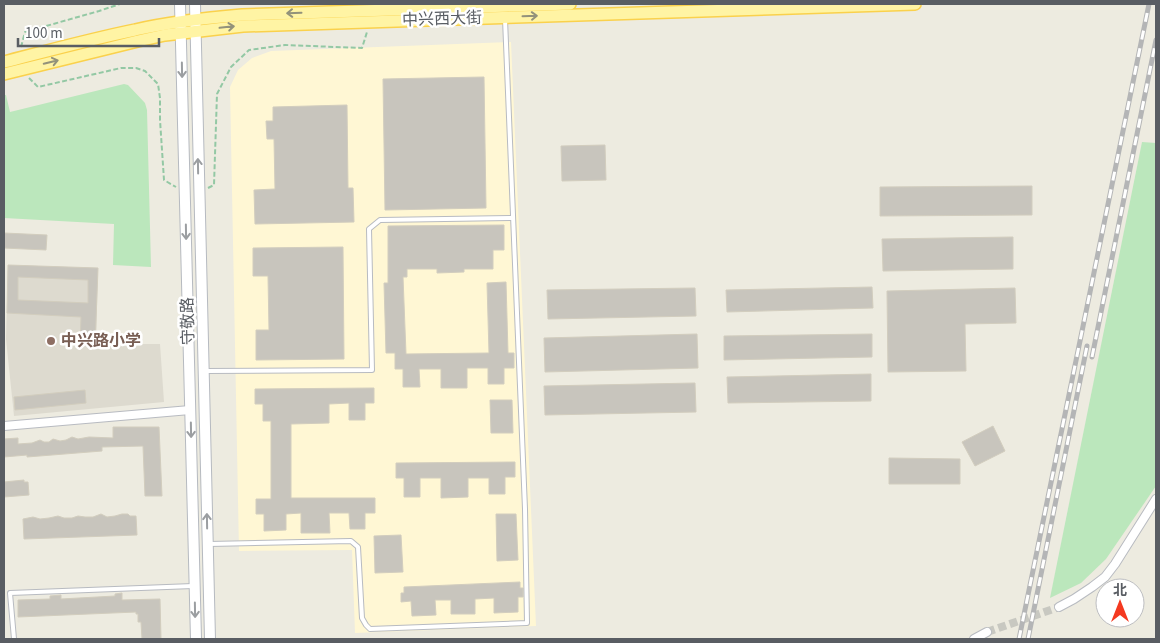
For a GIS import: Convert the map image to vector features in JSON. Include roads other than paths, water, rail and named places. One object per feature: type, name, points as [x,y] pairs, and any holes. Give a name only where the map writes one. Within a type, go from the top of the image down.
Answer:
[{"type":"main road","name":"守敬路","points":[[180,4],[196,639]]},
{"type":"main road","name":"守敬路","points":[[194,4],[210,639]]},
{"type":"main road","name":"中兴西大街","points":[[195,26],[242,14],[570,4]]},
{"type":"main road","name":"中兴西大街","points":[[4,74],[19,64],[135,30],[195,26],[916,4]]},
{"type":"main road","name":"中兴西大街","points":[[4,62],[19,64]]},
{"type":"street","points":[[4,426],[190,410]]},
{"type":"street","points":[[1059,607],[1092,588],[1105,577],[1156,499]]},
{"type":"street","points":[[974,639],[987,632]]},
{"type":"lane","points":[[207,544],[351,541],[355,543],[358,547],[362,618],[370,628],[528,623],[505,17]]},
{"type":"lane","points":[[203,371],[372,370],[369,229],[380,220],[513,218]]},
{"type":"lane","points":[[14,639],[10,593],[194,586]]},
{"type":"tunnel","points":[[987,632],[1059,607]]},
{"type":"railway","points":[[1019,639],[1149,4]]},
{"type":"railway","points":[[1092,357],[1156,40]]},
{"type":"railway","points":[[1028,639],[1087,346]]},
{"type":"place","name":"中兴路小学","points":[[51,341]]}]
